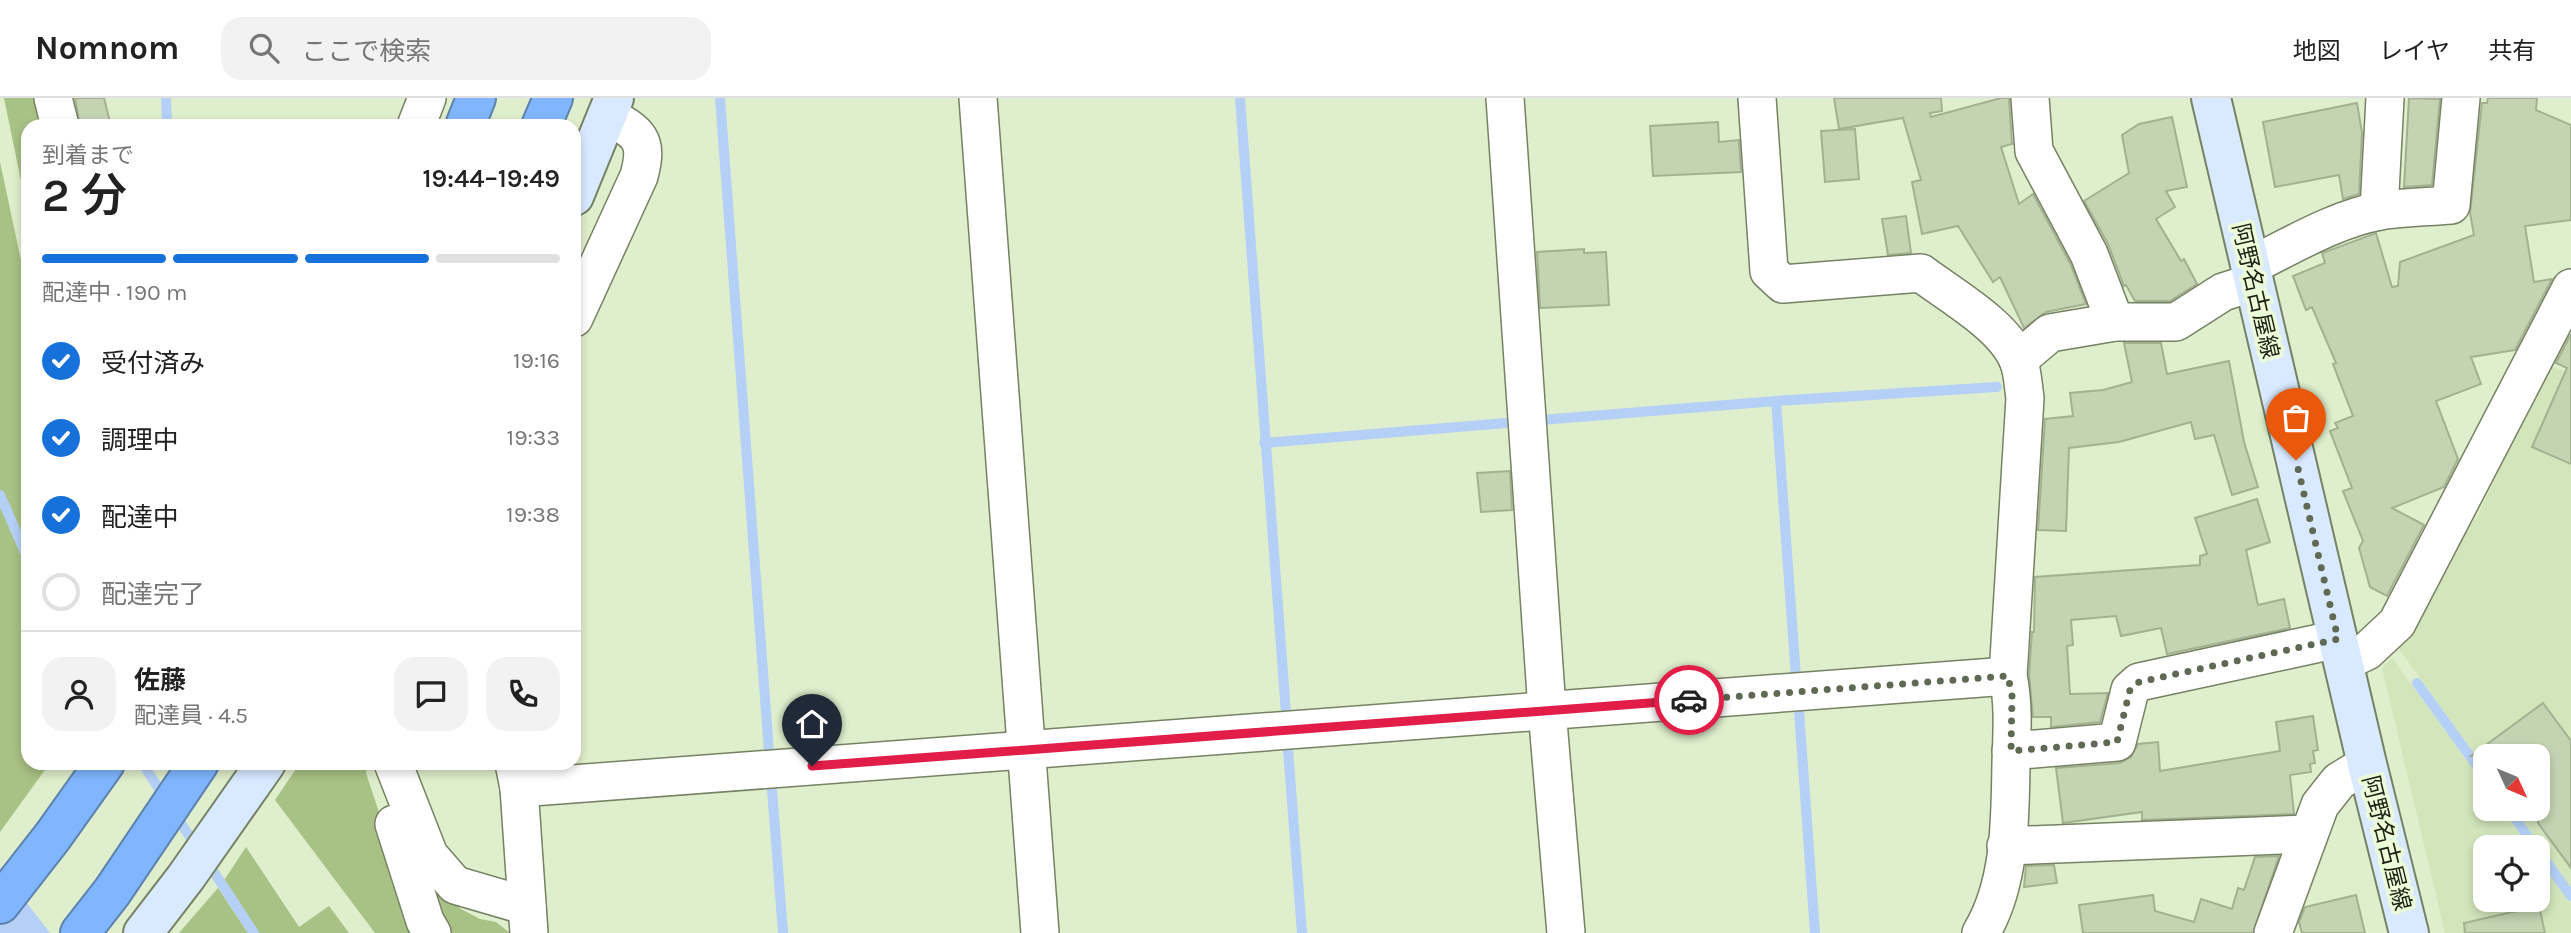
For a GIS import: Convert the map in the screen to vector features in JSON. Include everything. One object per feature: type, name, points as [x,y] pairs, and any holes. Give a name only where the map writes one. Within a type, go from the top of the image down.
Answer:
[{"type":"highway","points":[[468,119],[477,98]]},
{"type":"highway","points":[[544,119],[553,98]]},
{"type":"highway","points":[[0,904],[100,770]]},
{"type":"highway","points":[[80,933],[194,770]]},
{"type":"main road","name":"阿野名古屋線","points":[[2211,98],[2409,933]]},
{"type":"main road","points":[[581,180],[611,106]]},
{"type":"main road","points":[[143,933],[260,772]]},
{"type":"street","points":[[53,98],[58,119]]},
{"type":"street","points":[[419,119],[427,98]]},
{"type":"street","points":[[978,98],[1040,933]]},
{"type":"street","points":[[1505,98],[1547,710],[1566,933]]},
{"type":"street","points":[[1757,98],[1769,271],[1783,284],[1921,273],[1984,318],[2018,360],[2025,398],[2008,676],[2012,696],[2010,817],[2003,873],[1992,916],[1981,933]]},
{"type":"street","points":[[2030,98],[2034,151],[2089,254],[2115,322]]},
{"type":"street","points":[[2379,211],[2385,98]]},
{"type":"street","points":[[2018,360],[2050,333],[2115,322],[2176,322],[2329,229],[2379,211],[2451,205],[2461,98]]},
{"type":"street","points":[[581,303],[639,176],[644,157],[642,141],[611,106]]},
{"type":"street","points":[[2011,751],[2117,742],[2130,690],[2139,682],[2341,650],[2367,651],[2396,624],[2571,288]]},
{"type":"street","points":[[396,770],[429,855],[455,884],[528,919],[517,775],[1025,750],[2008,676]]},
{"type":"street","points":[[2273,933],[2320,805],[2339,781],[2367,764]]},
{"type":"street","points":[[381,770],[379,777],[425,921],[432,933]]},
{"type":"street","points":[[2006,846],[2308,834]]},
{"type":"shaded area","points":[[4,98],[37,98],[42,119],[21,119],[21,181]]},
{"type":"shaded area","points":[[0,162],[21,260],[21,770],[45,770],[0,832]]},
{"type":"shaded area","points":[[2548,365],[2571,374],[2571,887],[2550,858],[2550,835],[2533,835],[2523,821],[2550,821],[2550,744],[2473,744],[2473,751],[2399,649],[2458,536],[2477,517]]},
{"type":"shaded area","points":[[2392,658],[2473,769],[2473,821],[2510,821],[2520,835],[2473,835],[2473,912],[2550,912],[2550,875],[2571,904],[2571,933],[2445,933],[2382,668]]},
{"type":"shaded area","points":[[295,770],[367,770],[414,918],[422,933],[375,933],[275,800]]},
{"type":"shaded area","points":[[246,847],[299,927],[329,906],[349,933],[258,933],[223,882]]},
{"type":"shaded area","points":[[416,862],[444,896],[461,909],[480,919],[496,922],[510,933],[446,933]]},
{"type":"shaded area","points":[[218,888],[248,933],[179,933]]},
{"type":"water","points":[[0,868],[50,933],[0,933]]},
{"type":"building","points":[[75,98],[104,98],[109,119],[79,119]]},
{"type":"building","points":[[1834,98],[1941,98],[1942,111],[1930,113],[1931,117],[2009,98],[2012,144],[2001,147],[2019,204],[2033,194],[2070,263],[2086,304],[2046,312],[2024,328],[2000,277],[1993,282],[1958,226],[1922,234],[1912,182],[1921,180],[1903,118],[1839,129]]},
{"type":"building","points":[[2409,98],[2440,99],[2432,185],[2404,187]]},
{"type":"building","points":[[2488,98],[2537,98],[2536,110],[2571,125],[2571,220],[2525,226],[2534,282],[2552,279],[2515,350],[2471,357],[2481,384],[2436,401],[2458,459],[2444,487],[2392,508],[2424,525],[2387,596],[2370,587],[2359,548],[2363,541],[2343,491],[2352,488],[2330,431],[2338,428],[2335,423],[2353,416],[2333,364],[2336,363],[2312,307],[2306,310],[2293,276],[2325,263],[2322,253],[2376,233],[2392,287],[2398,286],[2400,262],[2474,235],[2470,213],[2482,103],[2487,103]]},
{"type":"building","points":[[2357,103],[2362,133],[2359,194],[2343,199],[2339,175],[2275,187],[2263,122]]},
{"type":"building","points":[[2172,117],[2187,187],[2166,191],[2175,207],[2156,219],[2181,261],[2184,259],[2197,284],[2170,301],[2135,301],[2126,285],[2124,286],[2108,244],[2084,201],[2129,173],[2122,135],[2139,124]]},
{"type":"building","points":[[1718,122],[1719,142],[1739,140],[1741,172],[1653,176],[1650,126]]},
{"type":"building","points":[[1855,129],[1859,179],[1825,182],[1821,131]]},
{"type":"building","points":[[1906,216],[1911,253],[1888,255],[1882,219]]},
{"type":"building","points":[[1584,249],[1584,253],[1606,252],[1609,305],[1540,308],[1537,252]]},
{"type":"building","points":[[2571,334],[2571,464],[2532,447],[2567,368],[2556,363]]},
{"type":"building","points":[[2124,343],[2161,343],[2167,374],[2229,361],[2244,442],[2258,487],[2232,495],[2214,435],[2195,439],[2191,422],[2119,442],[2069,448],[2066,531],[2038,530],[2045,419],[2073,416],[2070,393],[2103,390],[2132,382]]},
{"type":"building","points":[[1510,471],[1512,510],[1481,512],[1477,473]]},
{"type":"building","points":[[2257,499],[2270,542],[2246,550],[2258,605],[2284,599],[2290,628],[2167,654],[2161,628],[2121,636],[2116,616],[2071,620],[2073,645],[2067,646],[2070,694],[2108,693],[2100,722],[2051,727],[2051,717],[2033,717],[2029,675],[2034,632],[2035,577],[2200,565],[2200,556],[2207,554],[2195,518]]},
{"type":"building","points":[[2543,703],[2571,741],[2571,868],[2550,839],[2550,835],[2547,835],[2538,823],[2550,821],[2550,744],[2487,744]]},
{"type":"building","points":[[2313,716],[2318,750],[2313,751],[2315,763],[2310,764],[2311,772],[2290,775],[2294,814],[2142,820],[2142,812],[2063,823],[2056,768],[2120,763],[2131,757],[2138,744],[2158,742],[2160,771],[2280,751],[2276,722]]},
{"type":"building","points":[[2279,856],[2253,933],[2083,933],[2079,905],[2153,895],[2155,911],[2194,922],[2201,899],[2232,909],[2238,888],[2244,890],[2255,857]]},
{"type":"building","points":[[2054,865],[2057,883],[2024,887],[2026,866]]},
{"type":"building","points":[[2356,895],[2365,933],[2302,933],[2299,922],[2305,907]]},
{"type":"building","points":[[2513,912],[2540,912],[2545,933],[2465,933],[2464,923]]},
{"type":"waterway","points":[[166,98],[167,119]]},
{"type":"waterway","points":[[720,98],[769,752]]},
{"type":"waterway","points":[[1240,98],[1286,713]]},
{"type":"waterway","points":[[1541,420],[1997,387]]},
{"type":"waterway","points":[[1776,401],[1796,677]]},
{"type":"waterway","points":[[1264,443],[1506,423]]},
{"type":"waterway","points":[[0,495],[21,543]]},
{"type":"waterway","points":[[2417,683],[2473,760]]},
{"type":"waterway","points":[[1799,711],[1815,933]]},
{"type":"waterway","points":[[1288,749],[1302,933]]},
{"type":"waterway","points":[[147,770],[165,798]]},
{"type":"waterway","points":[[772,790],[783,933]]},
{"type":"waterway","points":[[175,814],[197,848]]},
{"type":"waterway","points":[[2517,821],[2527,835]]},
{"type":"waterway","points":[[208,863],[254,933]]},
{"type":"waterway","points":[[2550,867],[2571,896]]},
{"type":"way so far","points":[[1689,700],[2008,676],[2012,696],[2011,751],[2117,742],[2130,690],[2139,682],[2338,639],[2296,460]]},
{"type":"route","points":[[812,766],[1689,700]]}]
